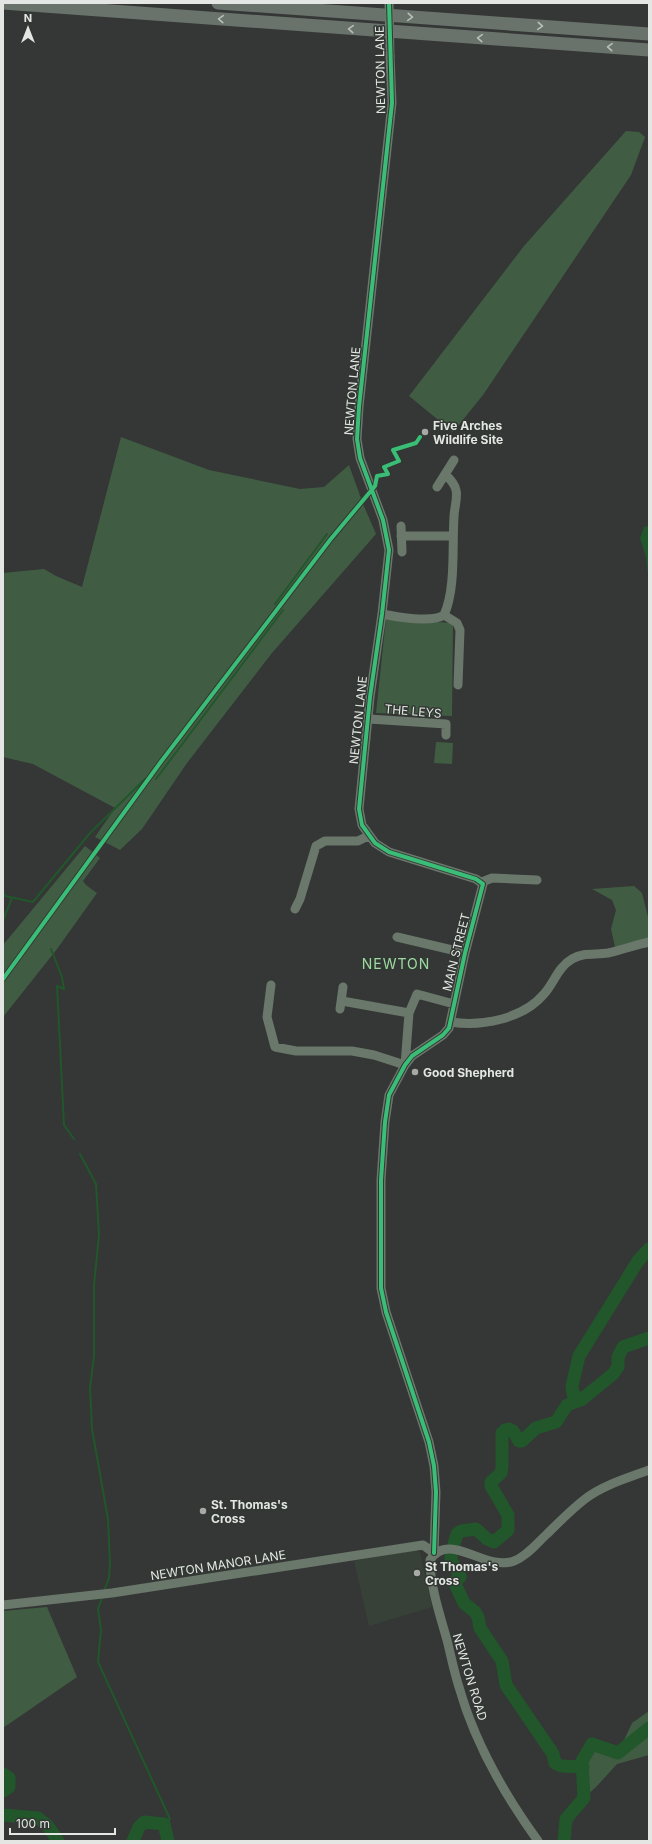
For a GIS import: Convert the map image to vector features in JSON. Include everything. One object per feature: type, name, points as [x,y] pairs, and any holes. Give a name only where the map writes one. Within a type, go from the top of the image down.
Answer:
[{"type":"highway","points":[[3,3],[649,50]]},
{"type":"highway","points":[[218,3],[649,34]]},
{"type":"street","name":"NEWTON LANE","points":[[368,836],[362,825],[359,810],[370,697],[382,614],[389,550],[385,527],[360,458],[357,439],[359,407],[392,103],[389,3]]},
{"type":"street","points":[[437,487],[446,475],[454,460]]},
{"type":"street","points":[[382,614],[426,619],[439,619],[444,615],[448,606],[453,564],[456,492],[454,484],[446,475]]},
{"type":"street","points":[[401,526],[402,552]]},
{"type":"street","points":[[401,536],[453,536]]},
{"type":"street","points":[[444,615],[457,623],[460,630],[458,685]]},
{"type":"street","name":"THE LEYS","points":[[368,719],[446,724],[446,735]]},
{"type":"street","points":[[295,909],[300,899],[316,846],[324,842],[358,841],[368,836],[389,852],[482,884],[492,878],[537,880]]},
{"type":"street","name":"MAIN STREET","points":[[451,1022],[465,953],[482,884]]},
{"type":"street","points":[[397,937],[465,953]]},
{"type":"street","points":[[405,1064],[412,1056],[443,1035],[449,1028],[451,1022],[478,1024],[496,1021],[519,1012],[544,994],[563,966],[572,959],[587,953],[606,953],[649,942]]},
{"type":"street","points":[[271,985],[267,1017],[275,1047],[296,1051],[352,1051],[374,1055],[405,1064]]},
{"type":"street","points":[[343,987],[341,1005],[409,1013]]},
{"type":"street","points":[[405,1064],[409,1013],[417,994],[454,1004]]},
{"type":"street","name":"NEWTON ROAD","points":[[405,1064],[389,1095],[384,1122],[381,1180],[381,1288],[386,1312],[429,1442],[433,1460],[436,1492],[434,1553],[430,1560],[434,1588],[459,1688],[472,1726],[498,1782],[538,1841]]},
{"type":"street","points":[[434,1553],[440,1549],[447,1548],[496,1563],[515,1561],[531,1549],[586,1498],[608,1486],[649,1470]]},
{"type":"street","name":"NEWTON MANOR LANE","points":[[3,1605],[112,1593],[420,1545],[423,1545],[434,1553]]},
{"type":"shaded area","points":[[626,131],[639,132],[645,137],[631,175],[483,395],[453,432],[409,396],[524,246]]},
{"type":"shaded area","points":[[121,437],[209,470],[300,489],[324,487],[349,465],[376,534],[272,653],[187,763],[142,829],[120,850],[95,837],[115,808],[33,764],[3,757],[3,573],[44,569],[82,587]]},
{"type":"shaded area","points":[[649,526],[649,584],[646,557],[640,538],[644,527]]},
{"type":"shaded area","points":[[386,619],[453,623],[452,716],[376,713]]},
{"type":"shaded area","points":[[436,742],[453,743],[452,764],[434,763]]},
{"type":"shaded area","points":[[85,846],[100,858],[83,881],[97,893],[57,949],[3,1017],[3,945]]},
{"type":"shaded area","points":[[634,886],[642,893],[649,921],[649,940],[615,947],[611,929],[616,910],[612,900],[592,889]]},
{"type":"shaded area","points":[[414,1550],[420,1552],[432,1607],[369,1626],[354,1561]]},
{"type":"shaded area","points":[[47,1607],[77,1677],[3,1728],[3,1611]]},
{"type":"shaded area","points":[[649,1711],[649,1755],[617,1764],[584,1798],[582,1761],[592,1744],[618,1753],[632,1723]]},
{"type":"waterway","points":[[275,604],[327,534]]},
{"type":"waterway","points":[[156,779],[283,610]]},
{"type":"waterway","points":[[3,891],[5,896],[33,902],[90,833],[145,779],[147,779]]},
{"type":"waterway","points":[[3,920],[12,898]]},
{"type":"waterway","points":[[51,949],[62,977],[64,989],[57,986],[64,1125],[74,1139]]},
{"type":"waterway","points":[[80,1154],[96,1184],[99,1235],[94,1285],[94,1356],[90,1388],[92,1429],[108,1519],[110,1563],[109,1578],[104,1591]]},
{"type":"waterway","points":[[454,1544],[457,1534],[461,1531],[476,1529],[487,1539],[494,1542],[508,1530],[508,1515],[491,1486],[491,1482],[501,1473],[502,1433],[509,1429],[513,1431],[519,1441],[522,1441],[536,1428],[556,1422],[567,1405],[581,1400],[573,1394],[572,1386],[579,1356],[638,1261],[649,1249]]},
{"type":"waterway","points":[[581,1400],[613,1374],[618,1367],[618,1357],[623,1347],[649,1338]]},
{"type":"waterway","points":[[451,1557],[451,1560],[460,1577],[456,1580],[456,1586],[464,1603],[475,1612],[478,1617],[480,1628],[502,1661],[506,1685],[553,1754],[555,1763],[561,1766],[583,1767]]},
{"type":"waterway","points":[[102,1598],[98,1609],[101,1630],[98,1662],[170,1819],[164,1824]]},
{"type":"waterway","points":[[564,1841],[566,1819],[584,1798],[582,1761],[592,1744],[618,1753],[649,1728]]},
{"type":"waterway","points":[[3,1774],[9,1778],[9,1787],[3,1791]]},
{"type":"waterway","points":[[3,1815],[38,1818],[48,1826],[58,1841]]},
{"type":"waterway","points":[[133,1841],[139,1827],[144,1822],[164,1824],[168,1841]]},
{"type":"cycle path","points":[[389,3],[392,103],[359,407],[357,439],[360,458],[383,520],[389,550],[382,614],[370,697],[359,809],[362,825],[375,843],[389,852],[476,879],[483,884],[465,953],[449,1028],[443,1035],[412,1056],[405,1065],[389,1095],[385,1122],[381,1180],[381,1288],[386,1312],[429,1442],[434,1466],[436,1492],[434,1553]]},
{"type":"cycle path","points":[[3,979],[160,763],[330,540],[375,486],[377,476],[388,474],[384,467],[399,461],[393,450],[416,443],[420,437]]},
{"type":"place","name":"Five Arches Wildlife Site","points":[[425,432]]},
{"type":"place","name":"Good Shepherd","points":[[415,1072]]},
{"type":"place","name":"St. Thomas's Cross","points":[[203,1511]]},
{"type":"place","name":"St Thomas's Cross","points":[[417,1573]]},
{"type":"district","name":"NEWTON","points":[[396,963]]}]
